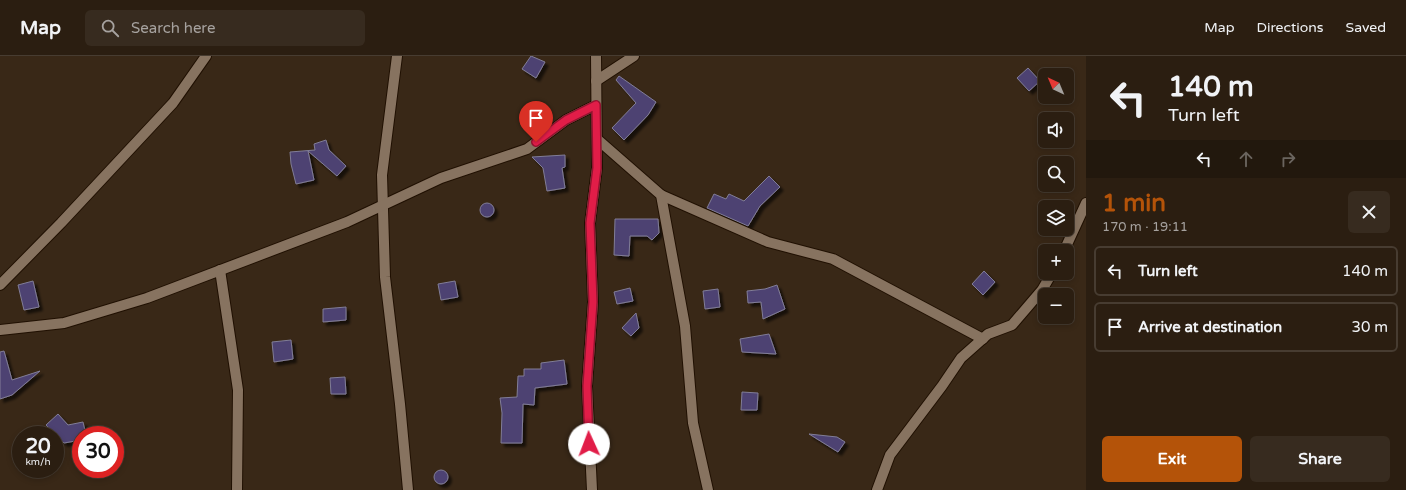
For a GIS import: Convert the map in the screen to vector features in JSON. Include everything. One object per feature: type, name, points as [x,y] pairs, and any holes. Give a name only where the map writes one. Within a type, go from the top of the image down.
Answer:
[{"type":"street","points":[[0,285],[61,223],[173,103],[206,56]]},
{"type":"street","points":[[397,56],[382,175],[385,277],[400,404],[408,490]]},
{"type":"street","points":[[592,490],[587,386],[593,302],[590,223],[597,168],[596,56]]},
{"type":"street","points":[[596,81],[634,56]]},
{"type":"street","points":[[0,330],[64,323],[147,298],[347,222],[441,178],[526,149],[566,120],[596,105]]},
{"type":"street","points":[[597,139],[661,195],[768,242],[833,259],[983,339]]},
{"type":"street","points":[[661,195],[685,326],[693,423],[708,490]]},
{"type":"street","points":[[1067,244],[1086,203]]},
{"type":"street","points":[[220,270],[238,390],[237,490]]},
{"type":"street","points":[[877,490],[890,455],[942,386],[961,358],[988,334],[1012,325],[1042,290],[1048,280]]},
{"type":"building","points":[[531,56],[545,62],[536,78],[522,69]]},
{"type":"building","points":[[1028,68],[1038,79],[1038,83],[1029,91],[1017,78]]},
{"type":"building","points":[[619,76],[656,102],[648,115],[624,140],[612,128],[636,103],[616,80]]},
{"type":"building","points":[[326,140],[329,150],[346,166],[337,176],[308,151],[314,180],[296,184],[291,164],[290,152],[315,150],[314,144]]},
{"type":"building","points":[[565,155],[565,167],[562,168],[565,188],[547,191],[543,168],[532,157]]},
{"type":"building","points":[[769,176],[780,187],[760,206],[748,226],[707,208],[714,194],[726,199],[729,194],[744,201]]},
{"type":"building","points":[[487,203],[492,205],[494,210],[492,215],[487,217],[482,215],[480,210],[482,205]]},
{"type":"building","points":[[615,219],[658,219],[659,233],[652,240],[647,236],[630,236],[629,256],[614,255]]},
{"type":"building","points":[[984,271],[995,282],[983,295],[972,284]]},
{"type":"building","points":[[33,281],[39,307],[24,310],[18,285]]},
{"type":"building","points":[[455,281],[458,297],[441,300],[438,284]]},
{"type":"building","points":[[777,285],[785,309],[763,319],[761,302],[748,303],[747,291],[765,289]]},
{"type":"building","points":[[630,288],[633,301],[617,304],[614,292]]},
{"type":"building","points":[[718,289],[720,307],[705,309],[703,291]]},
{"type":"building","points":[[346,307],[346,320],[323,322],[323,309]]},
{"type":"building","points":[[636,313],[639,328],[631,336],[622,328]]},
{"type":"building","points":[[769,334],[776,354],[742,352],[740,339]]},
{"type":"building","points":[[291,340],[293,359],[274,362],[272,342]]},
{"type":"building","points":[[4,351],[12,380],[40,371],[12,395],[0,399],[0,352]]},
{"type":"building","points":[[564,360],[567,384],[535,388],[534,405],[523,404],[522,443],[501,443],[502,413],[500,398],[517,397],[518,376],[524,376],[524,369],[541,369],[541,363]]},
{"type":"building","points":[[345,377],[346,394],[331,394],[330,378]]},
{"type":"building","points":[[742,392],[758,393],[757,410],[741,410]]},
{"type":"building","points":[[58,414],[68,425],[83,422],[84,426],[72,426],[72,442],[64,443],[64,426],[46,425]]},
{"type":"building","points":[[809,434],[837,437],[845,442],[838,452]]},
{"type":"building","points":[[441,470],[446,472],[448,477],[446,482],[441,484],[436,482],[434,477],[436,472]]},
{"type":"route","points":[[536,142],[566,120],[596,105],[597,168],[590,223],[593,302],[587,386],[589,444]]}]
